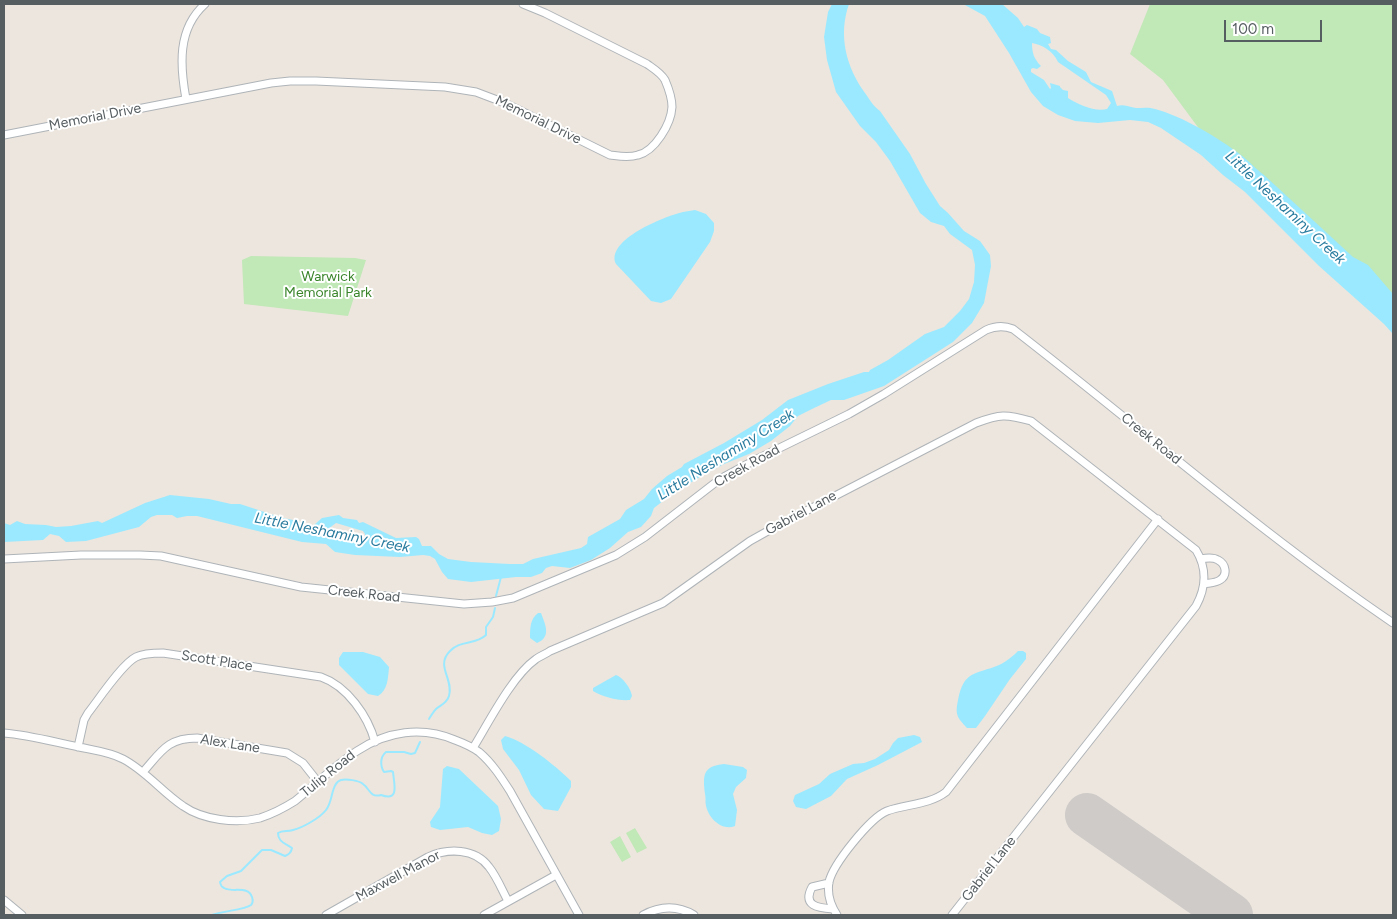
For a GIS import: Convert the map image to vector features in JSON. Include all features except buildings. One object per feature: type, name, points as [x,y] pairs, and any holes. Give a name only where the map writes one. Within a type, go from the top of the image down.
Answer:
[{"type":"street","points":[[186,100],[182,76],[182,47],[187,28],[200,8],[205,4]]},
{"type":"street","name":"Memorial Drive","points":[[4,135],[271,83],[290,81],[446,87],[476,92],[506,103],[610,155],[624,157],[648,151],[658,141],[670,116],[672,106],[665,80],[647,64],[523,4]]},
{"type":"street","name":"Creek Road","points":[[4,559],[80,555],[162,556],[300,587],[464,604],[499,602],[534,590],[616,555],[645,537],[728,474],[867,404],[986,330],[994,326],[1003,326],[1013,329],[1267,532],[1393,623]]},
{"type":"street","name":"Gabriel Lane","points":[[473,748],[511,686],[536,659],[663,603],[750,541],[976,423],[994,416],[1016,417],[1031,421],[1196,550],[1201,558],[1204,584],[1196,606],[952,915]]},
{"type":"street","points":[[837,915],[829,893],[829,883],[834,868],[870,822],[887,811],[933,800],[946,792],[1158,519]]},
{"type":"street","points":[[1201,558],[1217,559],[1224,564],[1225,570],[1224,576],[1220,580],[1204,584]]},
{"type":"street","name":"Scott Place","points":[[78,747],[84,720],[88,713],[126,664],[143,654],[163,653],[328,680],[346,693],[367,718],[375,742]]},
{"type":"street","name":"Tulip Road","points":[[4,733],[19,734],[122,758],[143,772],[184,807],[208,816],[229,820],[260,818],[277,811],[294,801],[356,751],[395,734],[424,731],[448,737],[473,748],[484,756],[500,775],[579,915]]},
{"type":"street","name":"Alex Lane","points":[[143,772],[172,742],[184,738],[197,738],[286,753],[303,763],[318,782]]},
{"type":"street","name":"Maxwell Manor","points":[[326,915],[428,857],[444,851],[465,852],[478,857],[489,866],[508,901]]},
{"type":"street","points":[[484,915],[556,875]]},
{"type":"street","points":[[829,883],[812,887],[808,894],[809,901],[814,906],[820,908],[833,908]]},
{"type":"street","points":[[4,900],[22,915]]},
{"type":"street","points":[[643,915],[660,908],[679,909],[694,915]]},
{"type":"green space","points":[[1150,4],[1393,4],[1393,304],[1203,134],[1163,80],[1130,54]]},
{"type":"green space","name":"Warwick Memorial Park","points":[[251,256],[355,258],[366,260],[348,316],[244,304],[242,260]]},
{"type":"green space","points":[[635,828],[647,848],[637,853],[626,833]]},
{"type":"green space","points":[[620,836],[631,857],[622,862],[610,842]]},
{"type":"water","points":[[832,4],[849,4],[844,27],[844,39],[849,62],[858,83],[910,154],[940,206],[964,231],[980,241],[990,255],[991,266],[984,303],[972,323],[953,342],[884,386],[844,400],[831,400],[798,416],[790,426],[771,441],[749,454],[703,475],[672,494],[654,508],[651,516],[641,527],[628,532],[610,548],[591,560],[570,568],[552,566],[546,568],[542,573],[531,577],[471,582],[448,579],[435,559],[430,556],[400,557],[335,552],[326,544],[302,542],[197,516],[177,518],[172,515],[157,515],[151,517],[139,527],[86,541],[66,542],[59,536],[50,534],[43,540],[4,542],[4,523],[10,525],[17,521],[25,524],[56,527],[98,521],[102,523],[145,503],[170,495],[240,504],[298,521],[307,526],[314,525],[322,518],[339,515],[343,518],[357,520],[359,523],[363,522],[396,538],[416,537],[422,546],[431,546],[448,559],[523,564],[533,559],[581,548],[587,544],[588,537],[620,519],[626,510],[644,499],[667,476],[684,464],[762,420],[788,400],[828,384],[869,372],[925,334],[944,327],[969,299],[974,282],[975,265],[972,250],[950,234],[944,226],[931,222],[920,213],[890,161],[876,142],[860,126],[836,92],[827,60],[824,37],[828,12]],"holes":[[[336,523],[363,531],[365,538],[354,543],[328,529]]]},
{"type":"water","points":[[963,4],[1002,4],[1018,18],[1024,27],[1027,25],[1050,37],[1051,43],[1048,44],[1051,49],[1056,50],[1068,61],[1086,72],[1091,82],[1112,91],[1117,106],[1150,108],[1166,112],[1200,128],[1241,155],[1353,257],[1368,265],[1393,294],[1393,334],[1319,266],[1245,192],[1201,155],[1161,128],[1148,122],[1130,120],[1098,123],[1075,121],[1058,115],[1043,106],[1031,92],[985,16]],"holes":[[[1032,43],[1047,49],[1058,62],[1106,95],[1111,103],[1107,109],[1092,109],[1077,103],[1068,98],[1068,91],[1050,83],[1050,89],[1044,80],[1031,72],[1031,69],[1037,69],[1041,66],[1033,53]]]},
{"type":"water","points":[[695,210],[706,214],[714,223],[714,231],[710,242],[671,299],[661,303],[651,301],[616,264],[615,255],[619,246],[639,230],[663,218]]},
{"type":"water","points":[[538,613],[541,613],[546,634],[537,643],[530,638],[530,631],[532,621]]},
{"type":"water","points":[[1018,651],[1026,653],[1026,659],[976,728],[967,728],[959,718],[957,709],[961,690],[967,678],[1002,664]]},
{"type":"water","points":[[343,652],[363,652],[380,657],[389,667],[387,683],[384,690],[378,696],[368,694],[339,665],[339,658]]},
{"type":"water","points":[[616,675],[628,687],[632,696],[630,700],[611,698],[593,691],[593,688]]},
{"type":"water","points":[[914,735],[920,737],[922,742],[847,779],[831,796],[806,809],[796,807],[793,801],[795,795],[819,784],[830,774],[853,764],[875,759],[889,750],[898,738]]},
{"type":"water","points":[[505,736],[531,748],[571,781],[571,787],[558,811],[544,809],[531,795],[519,770],[503,749],[501,740]]},
{"type":"water","points":[[724,764],[743,767],[747,770],[746,778],[736,787],[733,794],[737,810],[735,826],[730,827],[717,823],[710,815],[706,803],[704,782],[704,777],[711,767]]},
{"type":"water","points":[[447,766],[459,769],[498,806],[501,819],[499,831],[492,835],[468,827],[440,830],[431,827],[430,822],[440,807],[443,769]]},
{"type":"waterway","name":"Little Neshaminy Creek","points":[[339,535],[364,540]]},
{"type":"waterway","points":[[496,596],[501,577]]},
{"type":"waterway","points":[[429,719],[449,696],[449,684],[444,667],[446,657],[458,645],[478,640],[486,635],[486,627],[493,617],[495,608]]},
{"type":"waterway","points":[[212,915],[251,905],[252,898],[250,893],[244,890],[222,887],[220,882],[227,876],[241,871],[262,850],[271,850],[285,856],[289,854],[292,848],[281,840],[278,833],[301,827],[320,816],[328,807],[335,785],[341,780],[361,783],[377,796],[391,796],[395,786],[393,772],[384,772],[381,764],[383,756],[386,752],[415,753],[420,742]]},
{"type":"runway","points":[[1087,815],[1231,915]]}]
